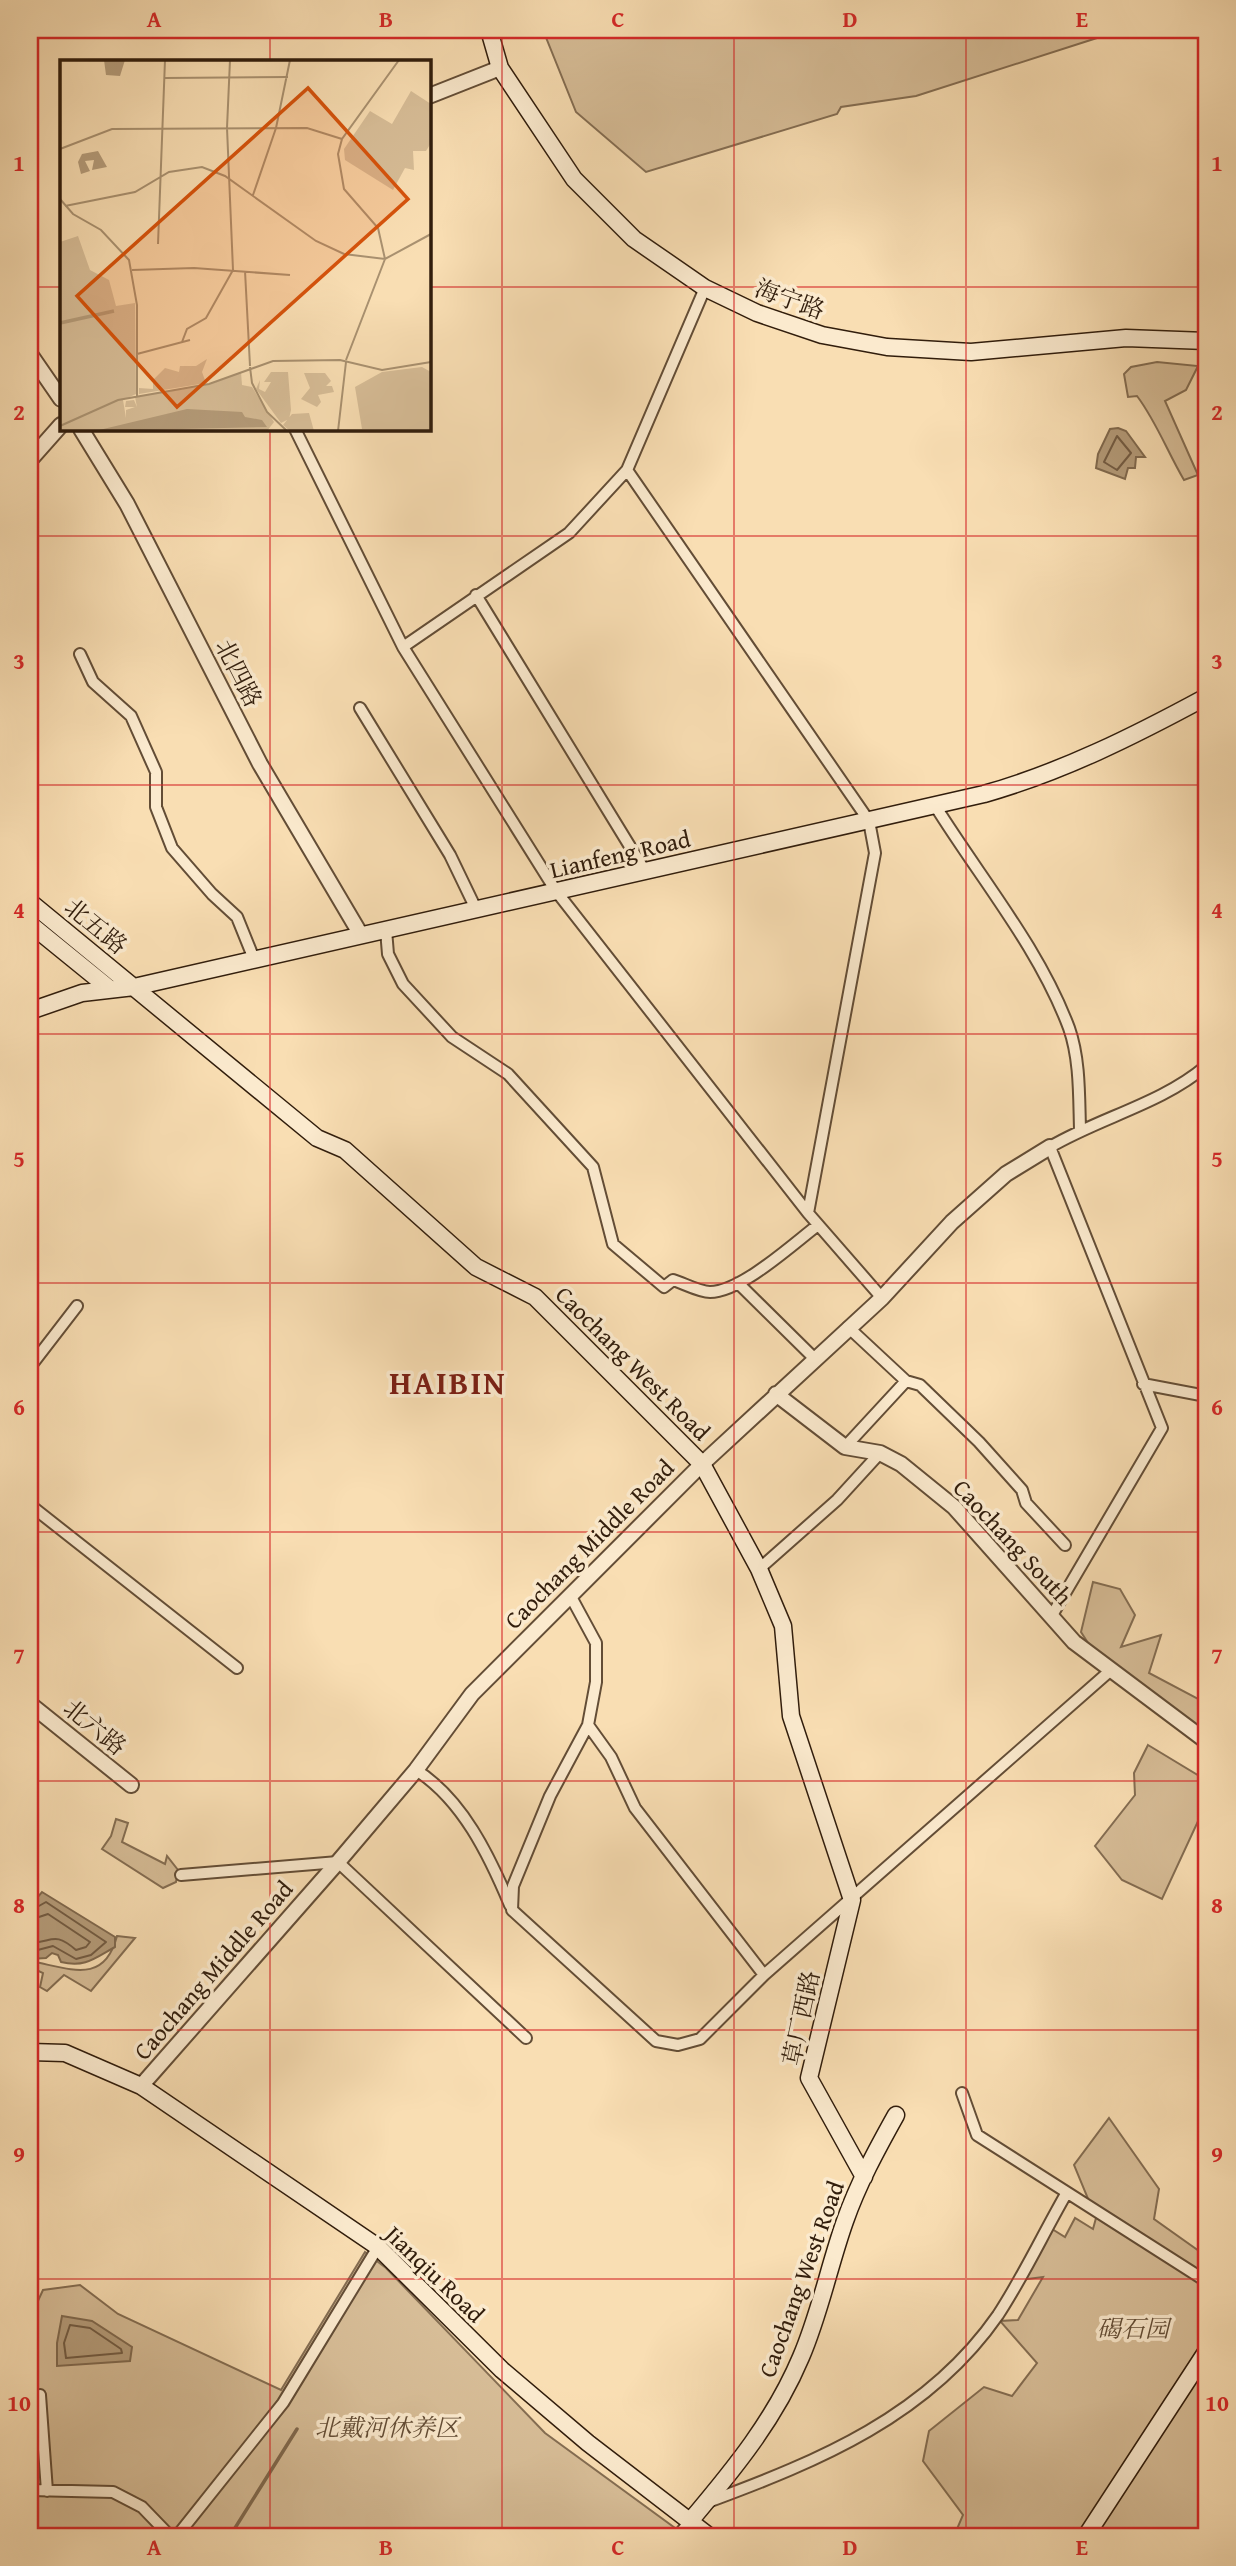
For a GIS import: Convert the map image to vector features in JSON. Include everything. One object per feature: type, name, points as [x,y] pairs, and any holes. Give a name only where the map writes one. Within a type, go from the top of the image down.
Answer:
[{"type":"main road","name":"海宁路","points":[[489,30],[500,68],[573,179],[634,239],[705,288],[757,313],[822,335],[887,347],[971,352],[1126,338],[1206,341]]},
{"type":"main road","name":"Lianfeng Road","points":[[30,1011],[82,993],[134,987],[936,807],[1031,779],[1121,743],[1206,697]]},
{"type":"main road","name":"北五路","points":[[30,902],[134,987]]},
{"type":"main road","name":"北五路","points":[[30,924],[110,989]]},
{"type":"main road","name":"Caochang West Road","points":[[134,987],[317,1138],[345,1150],[476,1267],[535,1297],[702,1464],[759,1569],[782,1626],[791,1716],[852,1900]]},
{"type":"main road","name":"草厂西路","points":[[852,1900],[809,2078],[864,2177]]},
{"type":"main road","name":"Jianqiu Road","points":[[30,2052],[65,2053],[141,2086],[378,2247],[502,2370],[588,2443],[709,2536]]},
{"type":"main road","name":"Caochang West Road","points":[[691,2520],[752,2444],[774,2411],[796,2368],[846,2220],[895,2115]]},
{"type":"main road","points":[[1086,2536],[1206,2352]]},
{"type":"street","points":[[430,96],[500,68]]},
{"type":"street","points":[[403,647],[569,533],[627,470],[705,288]]},
{"type":"street","points":[[30,354],[60,398]]},
{"type":"street","points":[[30,460],[60,426]]},
{"type":"street","name":"北四路","points":[[82,430],[127,503],[260,764],[360,935]]},
{"type":"street","points":[[295,430],[403,647],[556,891],[808,1213],[882,1298]]},
{"type":"street","points":[[627,470],[677,538],[869,821],[875,853],[808,1213]]},
{"type":"street","points":[[476,595],[645,871]]},
{"type":"street","points":[[80,654],[93,682],[131,716],[156,772],[156,807],[172,848],[212,894],[237,916],[254,960]]},
{"type":"street","points":[[360,708],[450,855],[476,909]]},
{"type":"street","points":[[936,807],[1034,957],[1069,1029],[1079,1083],[1080,1129]]},
{"type":"street","points":[[386,930],[388,954],[402,984],[453,1037],[508,1074],[593,1167],[613,1244],[664,1287],[673,1280],[710,1292],[738,1283],[754,1274],[818,1225]]},
{"type":"street","name":"Caochang Middle Road","points":[[141,2086],[338,1863],[415,1770],[472,1694],[702,1464],[882,1298],[953,1222],[1006,1174],[1080,1129],[1182,1086],[1206,1066]]},
{"type":"street","points":[[1050,1147],[1162,1428],[1051,1616]]},
{"type":"street","points":[[738,1283],[814,1358]]},
{"type":"street","points":[[30,1367],[77,1306]]},
{"type":"street","points":[[848,1327],[905,1381],[920,1385],[979,1442],[1022,1490],[1026,1503],[1065,1545]]},
{"type":"street","points":[[845,1447],[905,1381]]},
{"type":"street","points":[[1143,1384],[1206,1396]]},
{"type":"street","name":"Caochang South","points":[[776,1394],[845,1447],[880,1453],[901,1464],[954,1507],[1074,1642],[1206,1741]]},
{"type":"street","points":[[759,1569],[837,1500],[880,1453]]},
{"type":"street","points":[[30,1505],[237,1668]]},
{"type":"street","points":[[512,1910],[513,1886],[518,1873],[550,1796],[588,1725],[596,1682],[596,1643],[569,1595]]},
{"type":"street","points":[[415,1770],[439,1784],[473,1830],[512,1910],[656,2041],[678,2045],[700,2039],[764,1975],[1111,1670]]},
{"type":"street","name":"北六路","points":[[30,1704],[131,1786]]},
{"type":"street","points":[[588,1725],[611,1757],[635,1808],[764,1975]]},
{"type":"street","points":[[181,1875],[338,1863],[526,2038]]},
{"type":"street","points":[[962,2093],[977,2136],[1206,2281]]},
{"type":"street","points":[[705,2503],[818,2460],[890,2419],[943,2379],[997,2316],[1066,2194]]},
{"type":"street","points":[[177,2536],[283,2403],[378,2247]]},
{"type":"street","points":[[30,2398],[40,2395],[47,2491]]},
{"type":"street","points":[[30,2490],[113,2492],[142,2507],[170,2536]]},
{"type":"street","points":[[678,2536],[691,2520]]},
{"type":"green space","points":[[543,30],[1098,30],[1100,37],[916,96],[841,107],[837,114],[646,172],[576,112]]},
{"type":"green space","points":[[1157,362],[1198,366],[1186,390],[1165,401],[1198,475],[1184,480],[1144,406],[1137,396],[1128,397],[1124,374],[1131,367]]},
{"type":"green space","points":[[1093,1582],[1120,1589],[1135,1615],[1121,1647],[1161,1635],[1149,1673],[1206,1703],[1206,1733],[1090,1646],[1081,1632]]},
{"type":"green space","points":[[1148,1745],[1206,1780],[1206,1804],[1162,1899],[1122,1880],[1095,1846],[1135,1795],[1134,1773]]},
{"type":"green space","points":[[116,1819],[128,1823],[122,1842],[165,1864],[167,1856],[178,1870],[176,1882],[163,1888],[102,1849],[111,1836]]},
{"type":"green space","points":[[117,1936],[135,1938],[91,1991],[64,1975],[47,1991],[40,1987],[43,1973],[30,1967],[30,1961],[71,1969],[94,1968],[111,1952]]},
{"type":"green space","name":"碣石园","points":[[1109,2118],[1159,2189],[1154,2219],[1206,2256],[1206,2337],[1078,2536],[954,2536],[963,2515],[923,2461],[929,2431],[984,2387],[1012,2396],[1037,2363],[1000,2321],[1018,2320],[1043,2277],[1013,2281],[1052,2229],[1065,2237],[1075,2218],[1093,2229],[1096,2218],[1074,2165]]},
{"type":"green space","name":"北戴河休养区","points":[[365,2252],[386,2268],[545,2433],[686,2536],[30,2536],[30,2318],[43,2290],[80,2285],[118,2314],[281,2390]]},
{"type":"green space","points":[[1206,2358],[1206,2536],[1091,2536]]},
{"type":"water","points":[[1110,429],[1126,431],[1145,457],[1136,457],[1135,468],[1128,468],[1125,479],[1096,468],[1098,454]]},
{"type":"water","points":[[42,1892],[115,1937],[115,1947],[90,1961],[77,1964],[61,1962],[58,1955],[52,1953],[46,1958],[30,1959],[30,1906]]},
{"type":"water","points":[[62,2316],[92,2321],[132,2347],[130,2361],[57,2366],[57,2343]]},
{"type":"waterway","points":[[230,2536],[297,2429]]},
{"type":"district","name":"HAIBIN","points":[[448,1382]]}]
